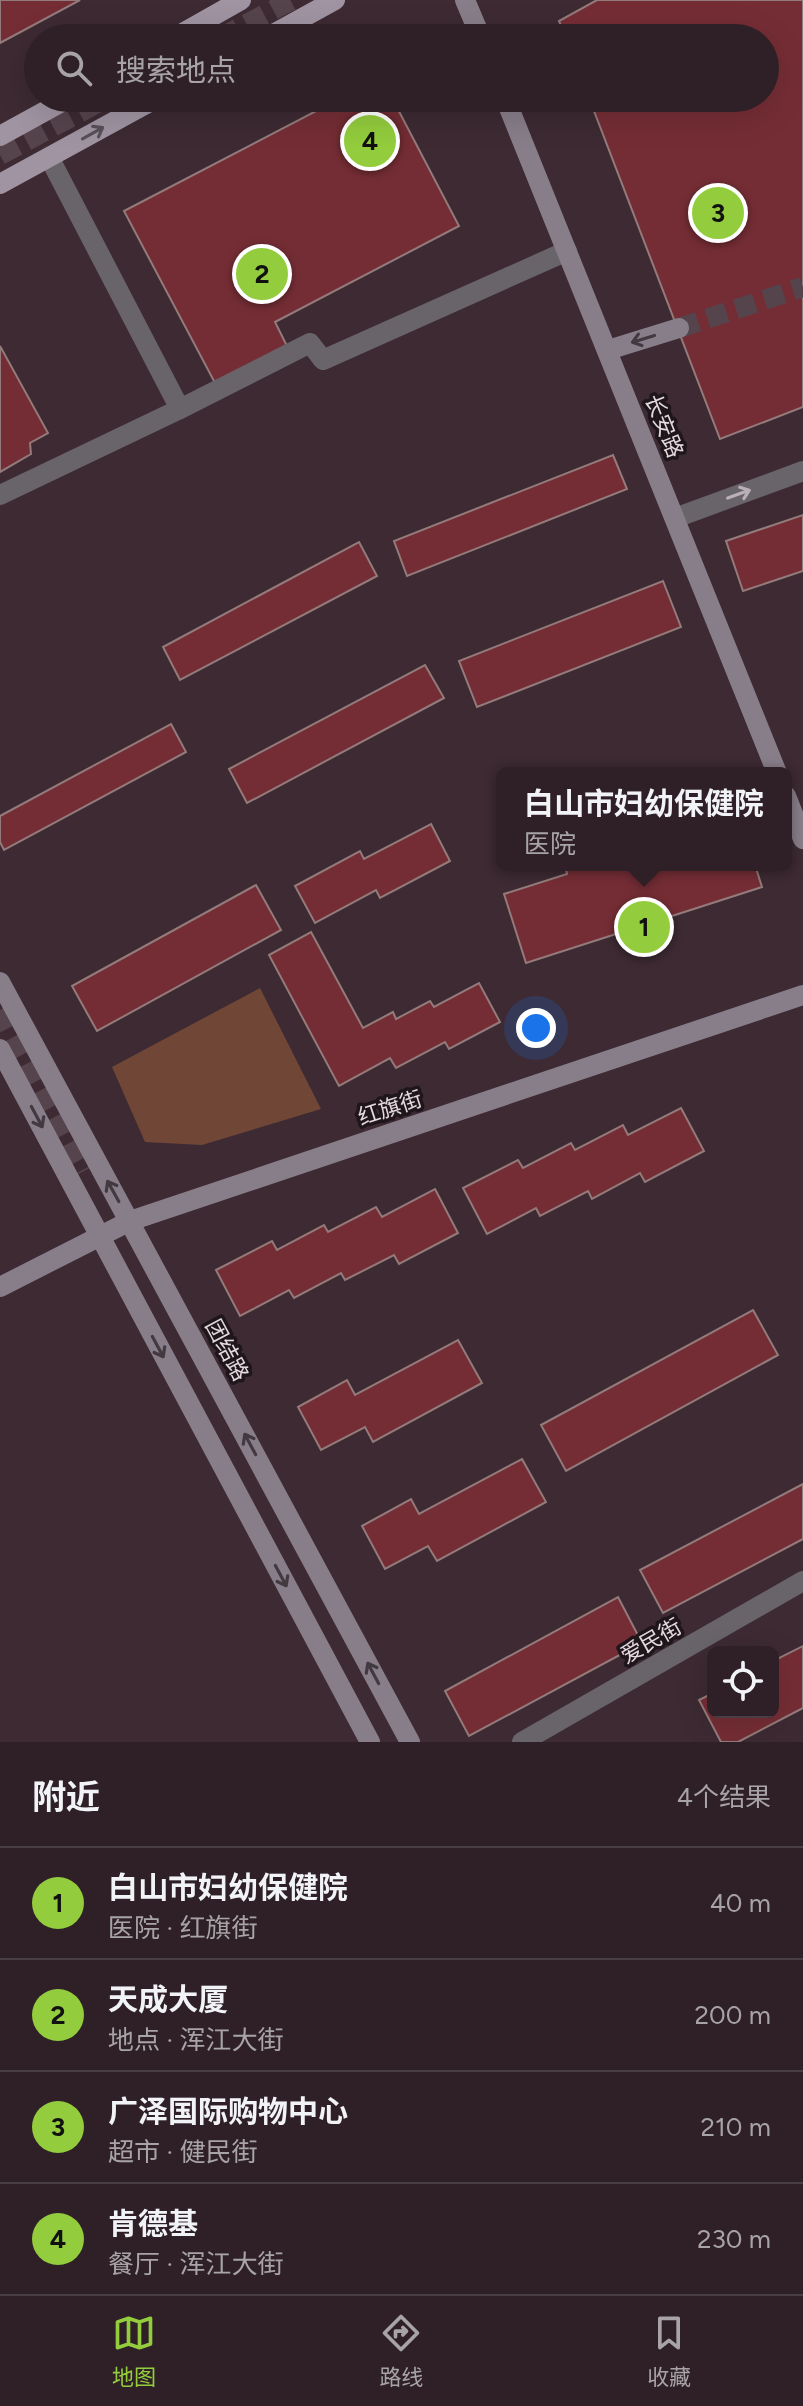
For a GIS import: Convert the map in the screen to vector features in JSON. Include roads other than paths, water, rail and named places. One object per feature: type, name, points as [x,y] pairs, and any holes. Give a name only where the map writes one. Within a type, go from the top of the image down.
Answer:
[{"type":"main road","points":[[291,24],[335,0]]},
{"type":"main road","points":[[198,24],[237,1]]},
{"type":"main road","points":[[0,136],[44,112]]},
{"type":"main road","points":[[0,184],[131,112]]},
{"type":"street","points":[[465,0],[475,24]]},
{"type":"street","name":"长安路","points":[[511,112],[775,767]]},
{"type":"street","points":[[49,157],[180,409]]},
{"type":"street","points":[[0,495],[310,343],[323,360],[567,251]]},
{"type":"street","points":[[608,350],[679,328]]},
{"type":"street","points":[[675,518],[803,471]]},
{"type":"street","points":[[792,811],[803,839]]},
{"type":"street","name":"团结路","points":[[0,982],[410,1742]]},
{"type":"street","name":"红旗街","points":[[0,1287],[99,1234],[130,1221],[803,995]]},
{"type":"street","points":[[0,1049],[370,1742]]},
{"type":"street","name":"爱民街","points":[[522,1742],[803,1581]]},
{"type":"tunnel","points":[[247,24],[292,0]]},
{"type":"tunnel","points":[[0,155],[81,112]]},
{"type":"tunnel","points":[[679,328],[803,287]]},
{"type":"tunnel","points":[[0,1010],[86,1170]]},
{"type":"place","name":"肯德基","points":[[370,141]]},
{"type":"place","name":"广泽国际购物中心","points":[[718,213]]},
{"type":"place","name":"天成大厦","points":[[262,274]]},
{"type":"place","name":"白山市妇幼保健院","points":[[644,927]]}]
